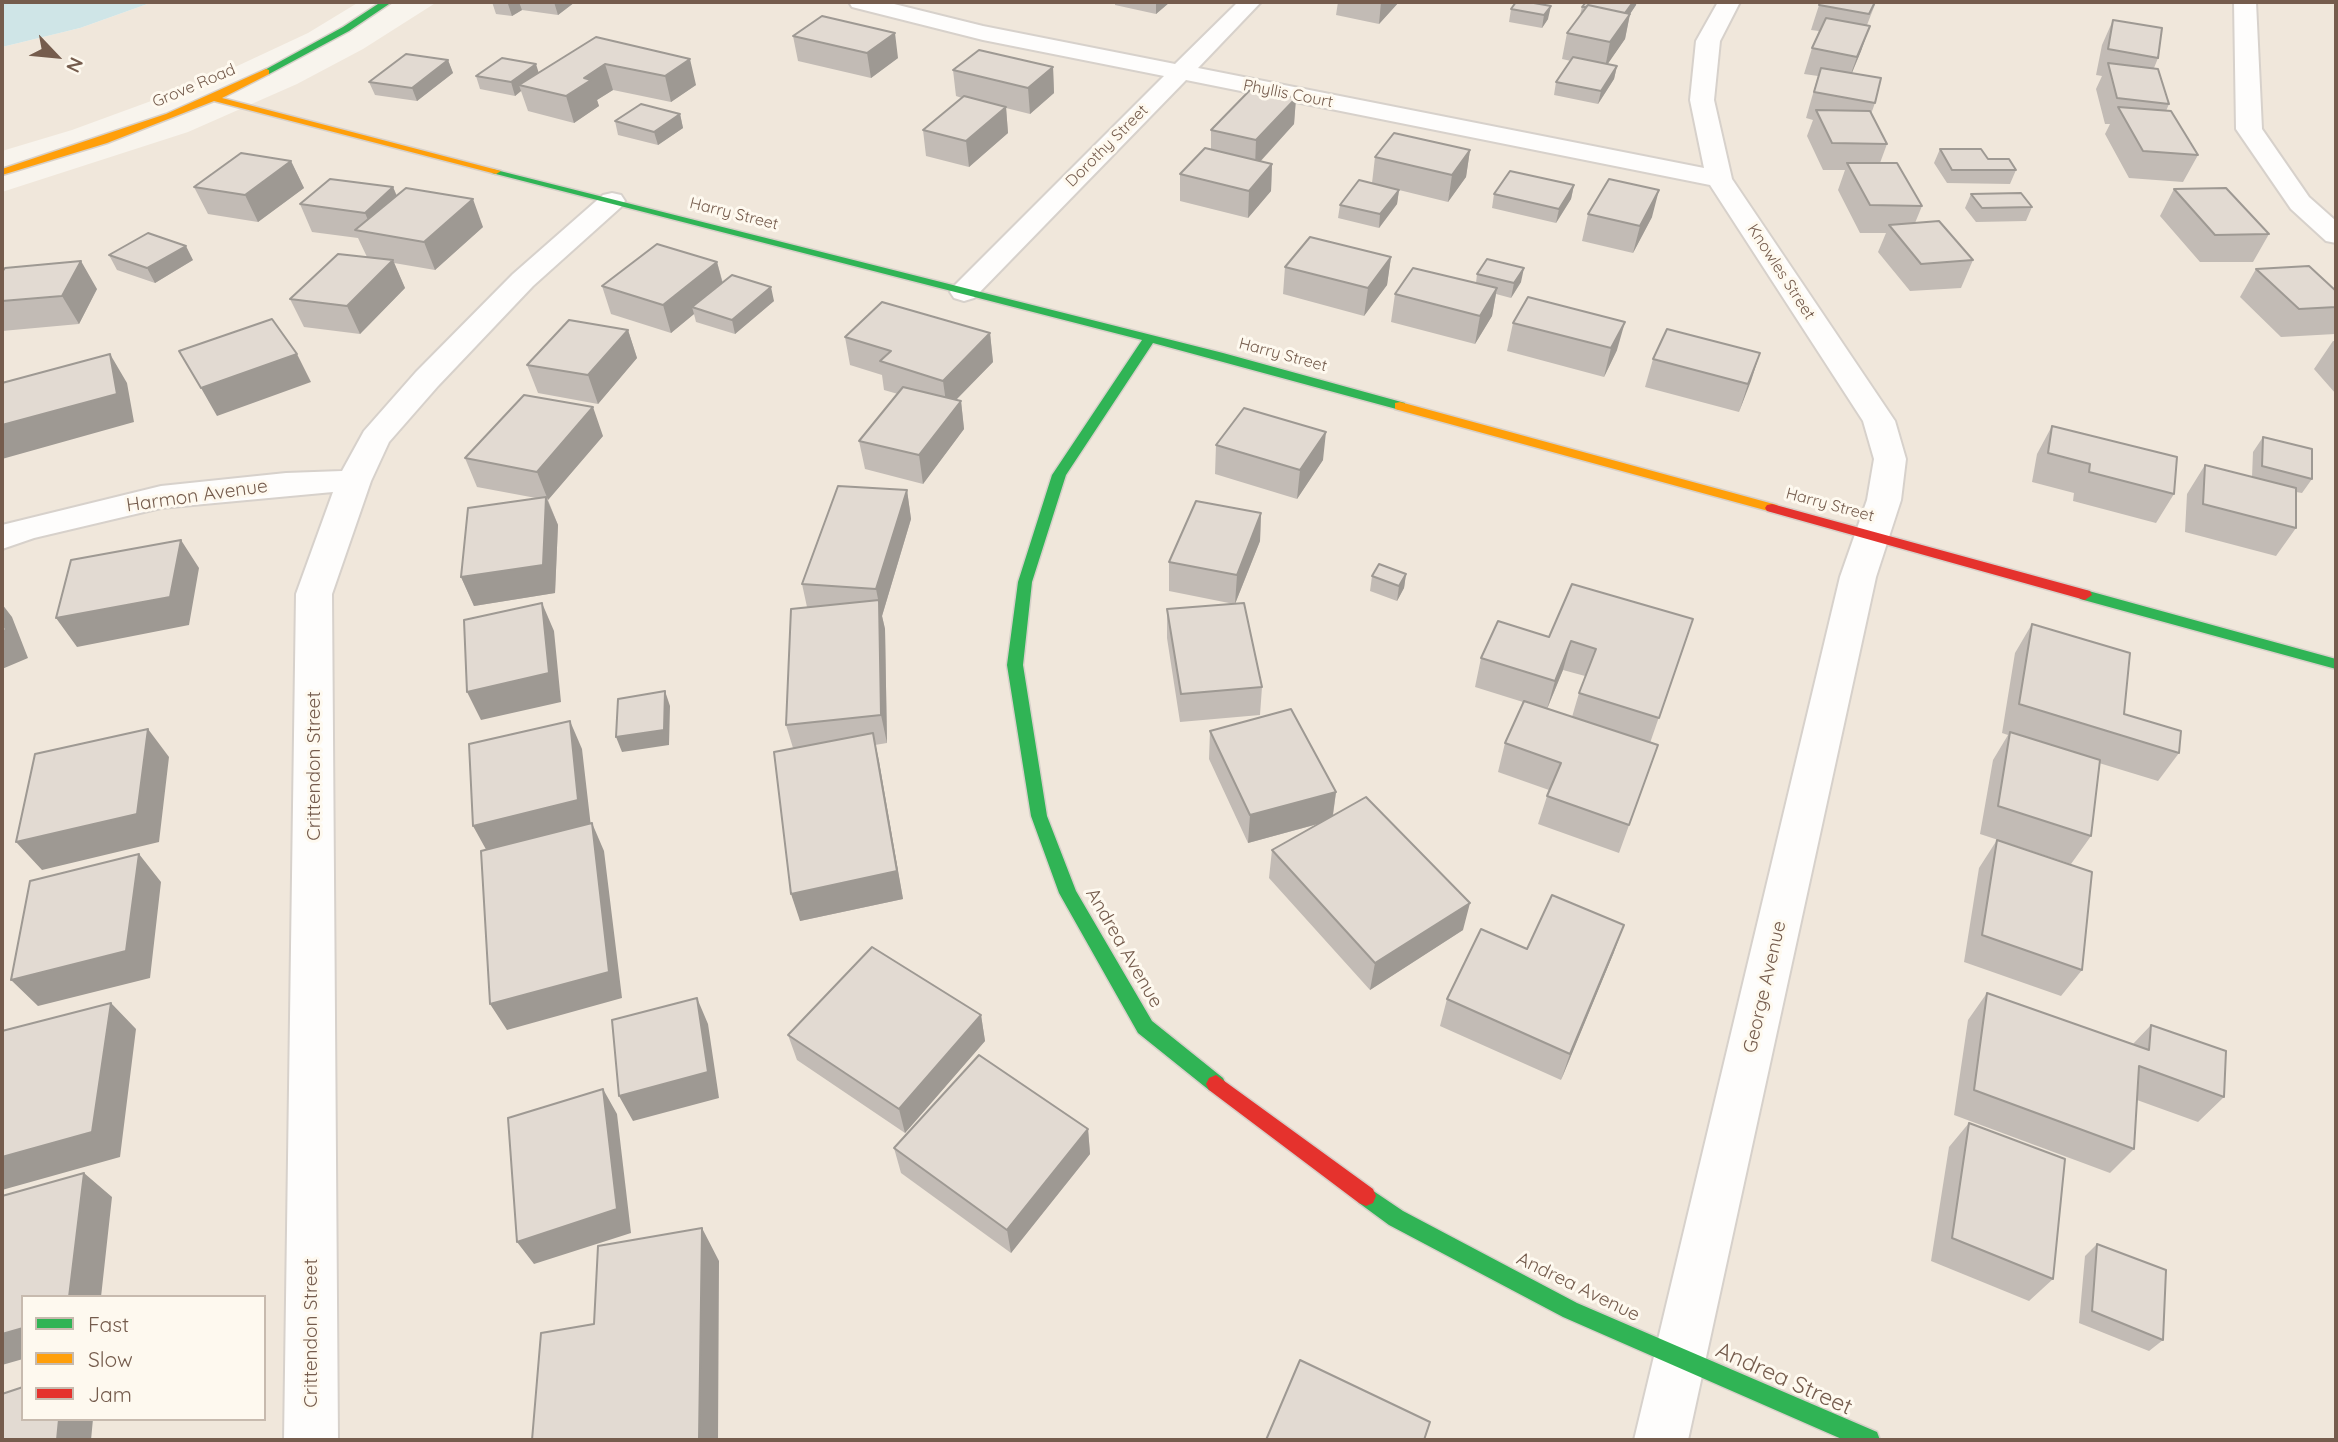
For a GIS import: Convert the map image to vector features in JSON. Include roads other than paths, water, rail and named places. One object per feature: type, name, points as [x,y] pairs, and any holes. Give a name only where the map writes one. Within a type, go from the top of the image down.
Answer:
[{"type":"street","name":"Grove Road","points":[[2,172],[85,148],[216,99],[346,29],[387,2]]},
{"type":"street","name":"Phyllis Court","points":[[860,2],[983,33],[1718,179]]},
{"type":"street","name":"Dorothy Street","points":[[964,292],[1250,2]]},
{"type":"street","name":"Knowles Street","points":[[1729,2],[1708,41],[1702,100],[1718,179],[1880,421],[1890,458],[1884,500],[1872,534]]},
{"type":"street","points":[[2245,2],[2249,129],[2300,203],[2336,235]]},
{"type":"street","name":"Harry Street","points":[[216,99],[1149,339],[1872,534],[2336,664]]},
{"type":"street","name":"Crittendon Street","points":[[311,1440],[314,594],[354,481],[374,438],[523,280],[612,201]]},
{"type":"street","name":"Andrea Avenue","points":[[1149,339],[1059,475],[1025,582],[1015,665],[1039,816],[1068,893],[1145,1027],[1257,1116],[1396,1218],[1570,1310],[1681,1359]]},
{"type":"street","name":"Harmon Avenue","points":[[2,538],[24,529],[161,497],[286,484],[354,481]]},
{"type":"street","name":"George Avenue","points":[[1661,1440],[1858,577],[1872,534]]},
{"type":"street","name":"Andrea Street","points":[[1681,1359],[1869,1440]]}]
